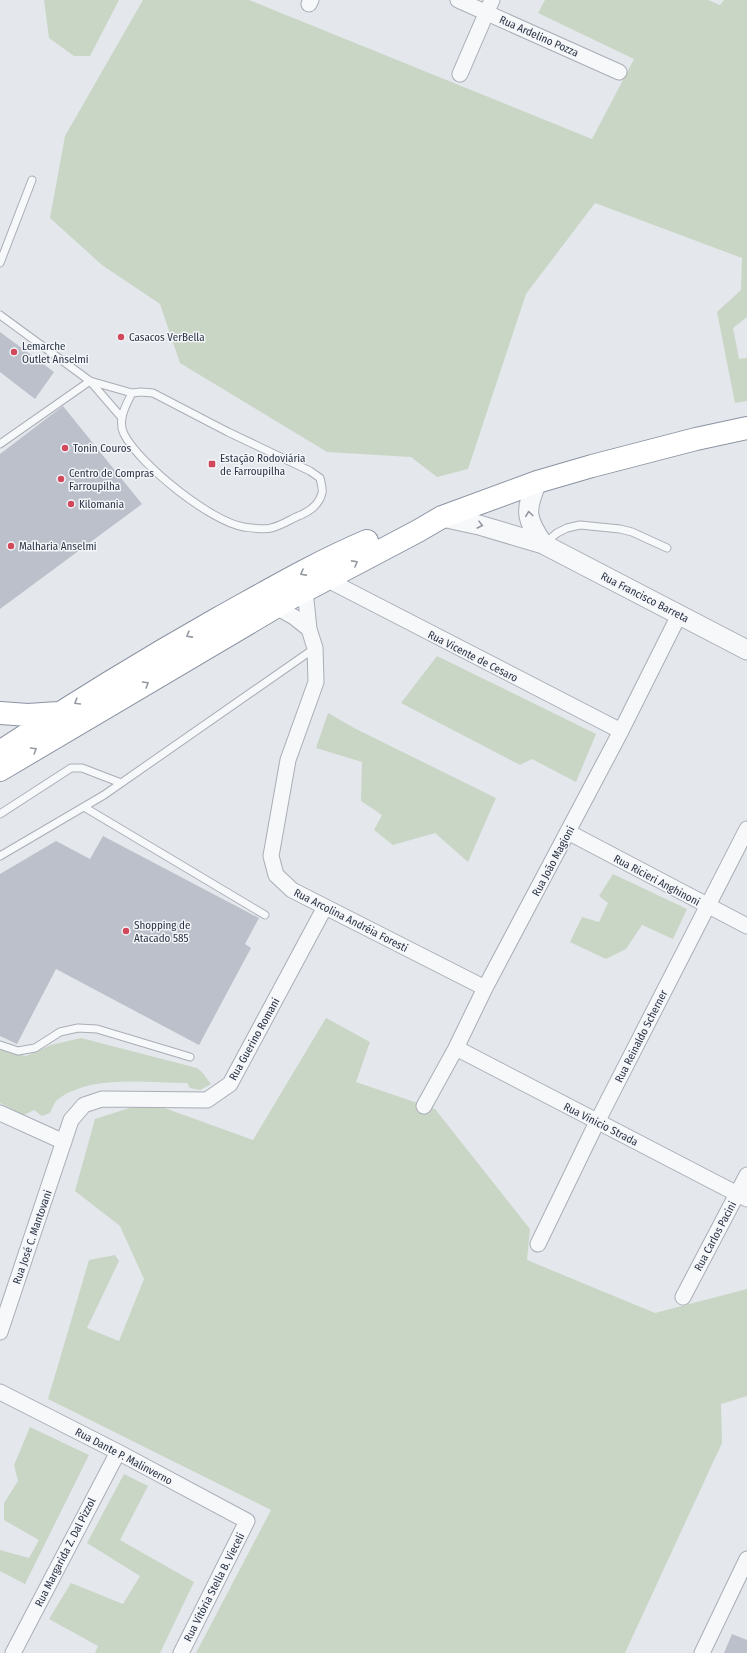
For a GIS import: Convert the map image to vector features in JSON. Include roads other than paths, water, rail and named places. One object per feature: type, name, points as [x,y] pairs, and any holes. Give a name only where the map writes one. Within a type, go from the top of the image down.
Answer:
[{"type":"highway","points":[[0,752],[59,713],[148,658],[313,567],[361,544],[413,522],[442,516],[537,482],[688,441],[747,428]]},
{"type":"highway","points":[[0,770],[305,590],[418,531],[442,516]]},
{"type":"highway","points":[[0,713],[59,713]]},
{"type":"street","name":"Rua Ardelino Pozza","points":[[458,0],[489,6],[619,72]]},
{"type":"street","points":[[460,74],[489,6]]},
{"type":"street","name":"Rua Francisco Barreta","points":[[537,482],[529,500],[528,514],[533,530],[543,544]]},
{"type":"street","name":"Rua Francisco Barreta","points":[[442,516],[479,525],[543,544],[747,650]]},
{"type":"street","name":"Rua Vicente de Cesaro","points":[[326,579],[622,731]]},
{"type":"street","name":"Rua Arcolina Andréia Foresti","points":[[305,590],[309,629],[315,648],[316,682],[288,760],[271,856],[276,875],[292,890],[485,988]]},
{"type":"street","points":[[276,607],[294,617],[309,629]]},
{"type":"street","name":"Rua João Magioni","points":[[424,1106],[456,1048],[485,988],[622,731],[679,615]]},
{"type":"street","name":"Rua Reinaldo Scherner","points":[[538,1244],[597,1122],[747,829]]},
{"type":"street","name":"Rua Ricieri Anghinoni","points":[[568,832],[747,926]]},
{"type":"street","name":"Rua Guerino Romani","points":[[64,1142],[72,1120],[84,1105],[102,1099],[207,1100],[230,1084],[325,907]]},
{"type":"street","name":"Rua Vinicio Strada","points":[[456,1048],[742,1196]]},
{"type":"street","points":[[0,1113],[64,1142]]},
{"type":"street","name":"Rua José C. Mantovani","points":[[0,1332],[64,1142]]},
{"type":"street","name":"Rua Carlos Pacini","points":[[683,1297],[742,1196],[747,1175]]},
{"type":"street","name":"Rua Dante P. Malinverno","points":[[0,1392],[118,1452],[247,1521]]},
{"type":"street","name":"Rua Margarida Z. Dal Pizzol","points":[[13,1653],[118,1452]]},
{"type":"street","name":"Rua Vitória Stella B. Vieceli","points":[[181,1653],[247,1521]]},
{"type":"street","points":[[702,1653],[747,1559]]},
{"type":"lane","points":[[0,263],[32,180]]},
{"type":"lane","points":[[0,315],[90,381],[122,418]]},
{"type":"lane","points":[[90,381],[132,393],[153,393],[228,432],[310,471],[320,478],[322,493],[318,502],[309,512],[270,528],[243,527],[221,519],[186,497],[137,452],[123,433],[122,418],[132,393]]},
{"type":"lane","points":[[0,444],[90,381]]},
{"type":"lane","points":[[543,544],[562,531],[580,525],[620,529],[632,532],[667,548]]},
{"type":"lane","points":[[0,856],[84,807],[121,783],[315,648]]},
{"type":"lane","points":[[0,814],[70,768],[82,768],[121,783]]},
{"type":"lane","points":[[84,807],[265,915]]},
{"type":"lane","points":[[0,1045],[18,1051],[35,1048],[60,1032],[78,1028],[97,1029],[190,1058]]},
{"type":"place","name":"Casacos VerBella","points":[[121,337]]},
{"type":"place","name":"Lemarche Outlet Anselmi","points":[[14,352]]},
{"type":"place","name":"Tonin Couros","points":[[65,448]]},
{"type":"place","name":"Estação Rodoviária de Farroupilha","points":[[212,464]]},
{"type":"place","name":"Centro de Compras Farroupilha","points":[[61,479]]},
{"type":"place","name":"Kilomania","points":[[71,504]]},
{"type":"place","name":"Malharia Anselmi","points":[[11,546]]},
{"type":"place","name":"Shopping de Atacado 585","points":[[126,931]]}]
